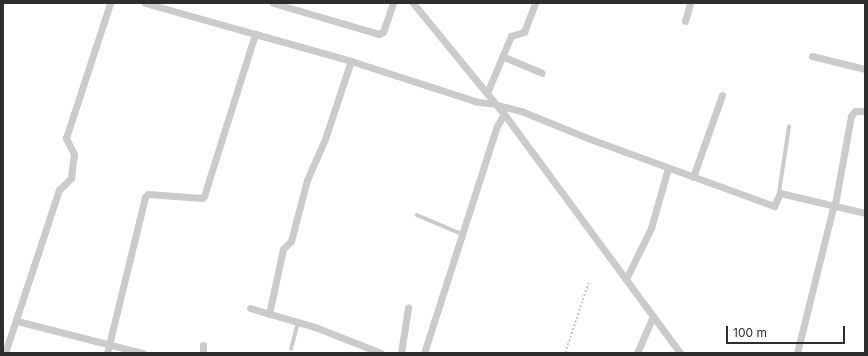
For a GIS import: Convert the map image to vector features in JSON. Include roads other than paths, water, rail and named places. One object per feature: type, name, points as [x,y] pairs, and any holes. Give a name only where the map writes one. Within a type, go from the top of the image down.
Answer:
[{"type":"street","points":[[5,353],[17,321],[59,190],[71,178],[74,154],[66,138],[110,3]]},
{"type":"street","points":[[145,3],[351,61],[478,102],[497,104],[521,111],[668,168],[774,206],[779,193],[834,204],[865,213]]},
{"type":"street","points":[[273,3],[379,34],[382,32],[393,3]]},
{"type":"street","points":[[413,3],[420,6],[497,104],[680,353]]},
{"type":"street","points":[[487,93],[512,35],[524,32],[535,3]]},
{"type":"street","points":[[685,21],[690,3]]},
{"type":"street","points":[[107,353],[145,196],[148,194],[204,196],[256,34]]},
{"type":"street","points":[[502,56],[542,73]]},
{"type":"street","points":[[812,56],[865,69]]},
{"type":"street","points":[[269,314],[283,249],[291,241],[307,180],[325,139],[351,61]]},
{"type":"street","points":[[693,177],[722,95]]},
{"type":"street","points":[[797,353],[834,204],[852,116],[855,111],[865,111]]},
{"type":"street","points":[[424,353],[497,126],[504,114]]},
{"type":"street","points":[[626,279],[650,228],[668,168]]},
{"type":"street","points":[[250,308],[298,322],[381,353]]},
{"type":"street","points":[[401,353],[408,308]]},
{"type":"street","points":[[636,353],[653,316]]},
{"type":"street","points":[[17,321],[143,353]]},
{"type":"street","points":[[203,345],[203,353]]},
{"type":"lane","points":[[779,193],[789,127]]},
{"type":"lane","points":[[417,215],[462,234]]},
{"type":"lane","points":[[290,349],[298,322]]}]
